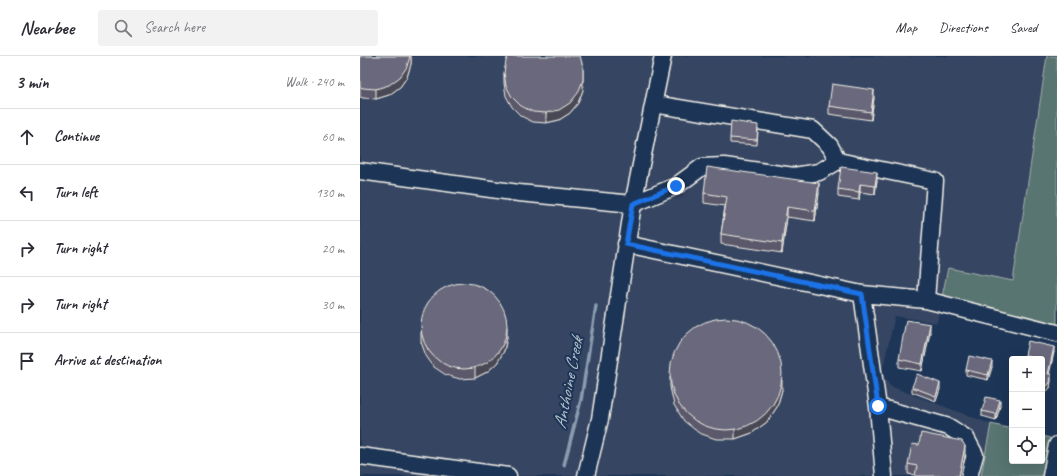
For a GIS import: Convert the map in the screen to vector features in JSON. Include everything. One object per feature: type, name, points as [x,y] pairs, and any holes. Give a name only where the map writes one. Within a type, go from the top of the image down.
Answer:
[{"type":"street","points":[[586,476],[600,419],[626,244],[663,56]]},
{"type":"street","points":[[654,104],[813,130],[830,146],[838,161]]},
{"type":"street","points":[[360,171],[519,193],[633,204],[676,186],[702,167],[724,166],[794,176],[819,172],[838,161],[934,182],[926,300]]},
{"type":"street","points":[[626,244],[862,294],[926,300],[1057,333]]},
{"type":"street","points":[[862,294],[878,406],[884,476]]},
{"type":"street","points":[[878,406],[949,428],[966,438],[975,455],[969,476]]},
{"type":"street","points":[[1051,476],[1057,445]]},
{"type":"street","points":[[360,456],[430,471],[508,476]]},
{"type":"shaded area","points":[[360,56],[1047,56],[1013,281],[948,268],[937,323],[895,316],[882,372],[890,386],[991,424],[981,476],[360,476]]},
{"type":"green space","points":[[1047,56],[1057,56],[1057,326],[942,297],[948,268],[1013,281]]},
{"type":"green space","points":[[991,424],[1009,428],[1009,464],[1045,464],[1045,437],[1050,438],[1043,476],[981,476]]},
{"type":"building","points":[[360,56],[410,56],[407,67],[400,77],[389,85],[376,89],[360,87]]},
{"type":"building","points":[[508,56],[580,56],[583,67],[583,80],[578,93],[570,103],[559,110],[546,113],[533,112],[521,106],[512,97],[506,86],[504,73]]},
{"type":"building","points":[[832,84],[874,90],[871,112],[829,106]]},
{"type":"building","points":[[731,121],[758,125],[757,140],[730,138]]},
{"type":"building","points":[[707,167],[819,183],[815,211],[787,207],[782,243],[721,234],[727,197],[704,193]]},
{"type":"building","points":[[841,167],[877,172],[875,186],[860,184],[859,192],[838,189]]},
{"type":"building","points":[[464,283],[472,284],[488,290],[500,302],[506,318],[506,334],[500,350],[488,362],[472,368],[464,369],[456,368],[440,362],[428,350],[422,334],[421,326],[422,318],[428,302],[440,290],[456,284]]},
{"type":"building","points":[[726,318],[737,319],[747,323],[757,328],[765,335],[772,343],[777,353],[781,363],[781,385],[777,395],[772,405],[765,413],[757,420],[747,425],[737,429],[726,430],[715,429],[705,425],[695,420],[687,413],[680,405],[675,395],[671,385],[670,374],[671,363],[675,353],[680,343],[687,335],[695,328],[705,323],[715,319]]},
{"type":"building","points":[[906,320],[930,324],[922,364],[899,359]]},
{"type":"building","points":[[1028,341],[1054,347],[1048,374],[1051,374],[1050,383],[1045,387],[1045,356],[1025,355]]},
{"type":"building","points":[[969,356],[992,361],[988,375],[966,370]]},
{"type":"building","points":[[917,374],[940,383],[936,396],[912,387]]},
{"type":"building","points":[[986,397],[1000,400],[996,414],[982,411]]},
{"type":"building","points":[[921,433],[962,441],[965,446],[959,476],[915,476],[917,466],[908,464],[912,444],[919,445]]},
{"type":"waterway","name":"Anthoine Creek","points":[[564,465],[581,400],[596,306]]},
{"type":"route","points":[[676,186],[633,204],[626,244],[862,294],[878,406]]}]
